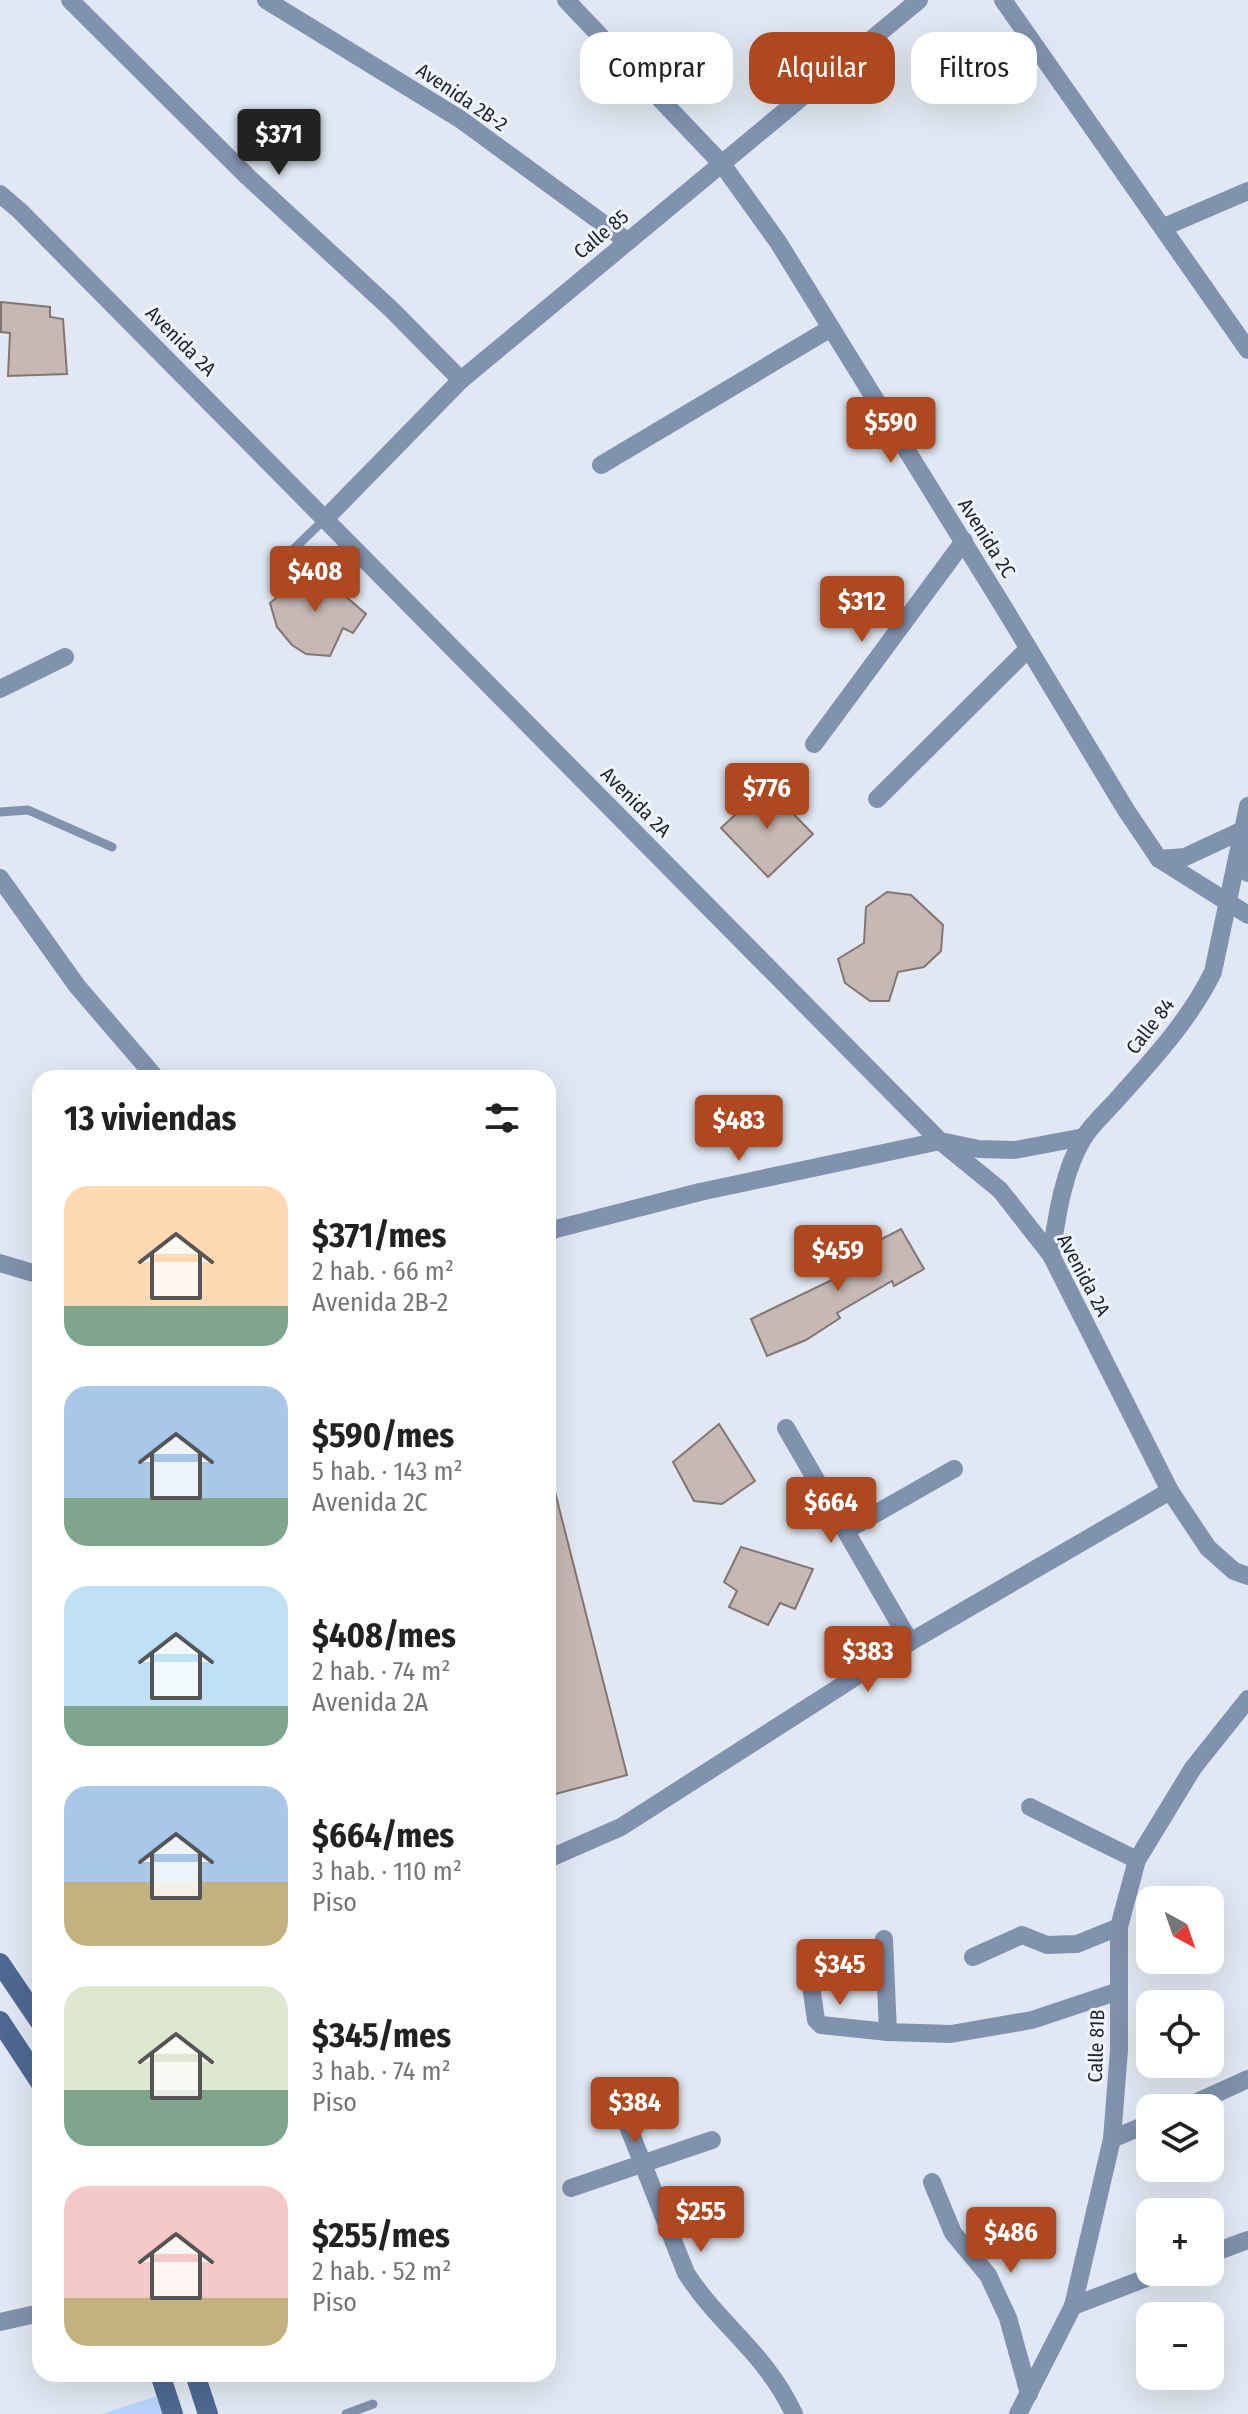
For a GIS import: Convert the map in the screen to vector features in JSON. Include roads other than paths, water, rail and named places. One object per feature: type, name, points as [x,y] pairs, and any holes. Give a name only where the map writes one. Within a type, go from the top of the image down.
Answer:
[{"type":"main road","points":[[0,1963],[32,2010]]},
{"type":"main road","points":[[0,2021],[32,2057]]},
{"type":"main road","points":[[163,2382],[173,2414]]},
{"type":"main road","points":[[198,2382],[208,2414]]},
{"type":"street","points":[[70,0],[248,177],[392,310],[461,380]]},
{"type":"street","name":"Avenida 2B-2","points":[[266,0],[460,119],[627,241]]},
{"type":"street","name":"Avenida 2C","points":[[566,0],[722,164],[778,242],[1159,859],[1248,915]]},
{"type":"street","name":"Calle 85","points":[[326,518],[461,380],[919,0]]},
{"type":"street","points":[[1003,0],[1248,350]]},
{"type":"street","points":[[1164,227],[1248,191]]},
{"type":"street","name":"Avenida 2A","points":[[0,194],[326,518],[940,1141],[1000,1190],[1051,1255],[1170,1491],[1208,1548],[1234,1571],[1248,1576]]},
{"type":"street","points":[[601,465],[831,328]]},
{"type":"street","points":[[814,744],[964,541]]},
{"type":"street","points":[[877,799],[1028,649]]},
{"type":"street","points":[[0,689],[65,657]]},
{"type":"street","name":"Calle 84","points":[[1051,1255],[1057,1212],[1084,1137],[1163,1048],[1201,997],[1213,972],[1248,806]]},
{"type":"street","points":[[1159,859],[1185,857],[1241,831],[1248,873]]},
{"type":"street","points":[[0,878],[77,986],[149,1070]]},
{"type":"street","points":[[556,1229],[700,1192],[940,1141],[979,1149],[1015,1150],[1084,1137]]},
{"type":"street","points":[[0,1263],[32,1273]]},
{"type":"street","points":[[786,1428],[910,1642]]},
{"type":"street","points":[[847,1530],[954,1469]]},
{"type":"street","points":[[556,1855],[621,1827],[910,1642],[1170,1491]]},
{"type":"street","name":"Calle 81B","points":[[1018,2414],[1073,2306],[1112,2139],[1119,2050],[1119,1927],[1137,1860],[1193,1768],[1248,1699]]},
{"type":"street","points":[[1030,1807],[1137,1860]]},
{"type":"street","points":[[973,1957],[1022,1935],[1047,1945],[1077,1944],[1119,1927]]},
{"type":"street","points":[[884,1939],[888,2032]]},
{"type":"street","points":[[808,1965],[816,2020],[827,2027],[951,2034],[1032,2020],[1119,1991]]},
{"type":"street","points":[[1215,2094],[1248,2079]]},
{"type":"street","points":[[612,2086],[686,2273],[701,2296],[775,2377],[794,2414]]},
{"type":"street","points":[[1112,2139],[1136,2129]]},
{"type":"street","points":[[571,2188],[712,2140]]},
{"type":"street","points":[[932,2182],[953,2233],[988,2275],[1008,2318],[1029,2394]]},
{"type":"street","points":[[1224,2249],[1248,2240]]},
{"type":"street","points":[[1073,2306],[1136,2282]]},
{"type":"street","points":[[0,2322],[32,2315]]},
{"type":"lane","points":[[277,565],[326,518]]},
{"type":"lane","points":[[0,812],[28,810],[112,847]]},
{"type":"lane","points":[[346,2414],[373,2404]]}]
